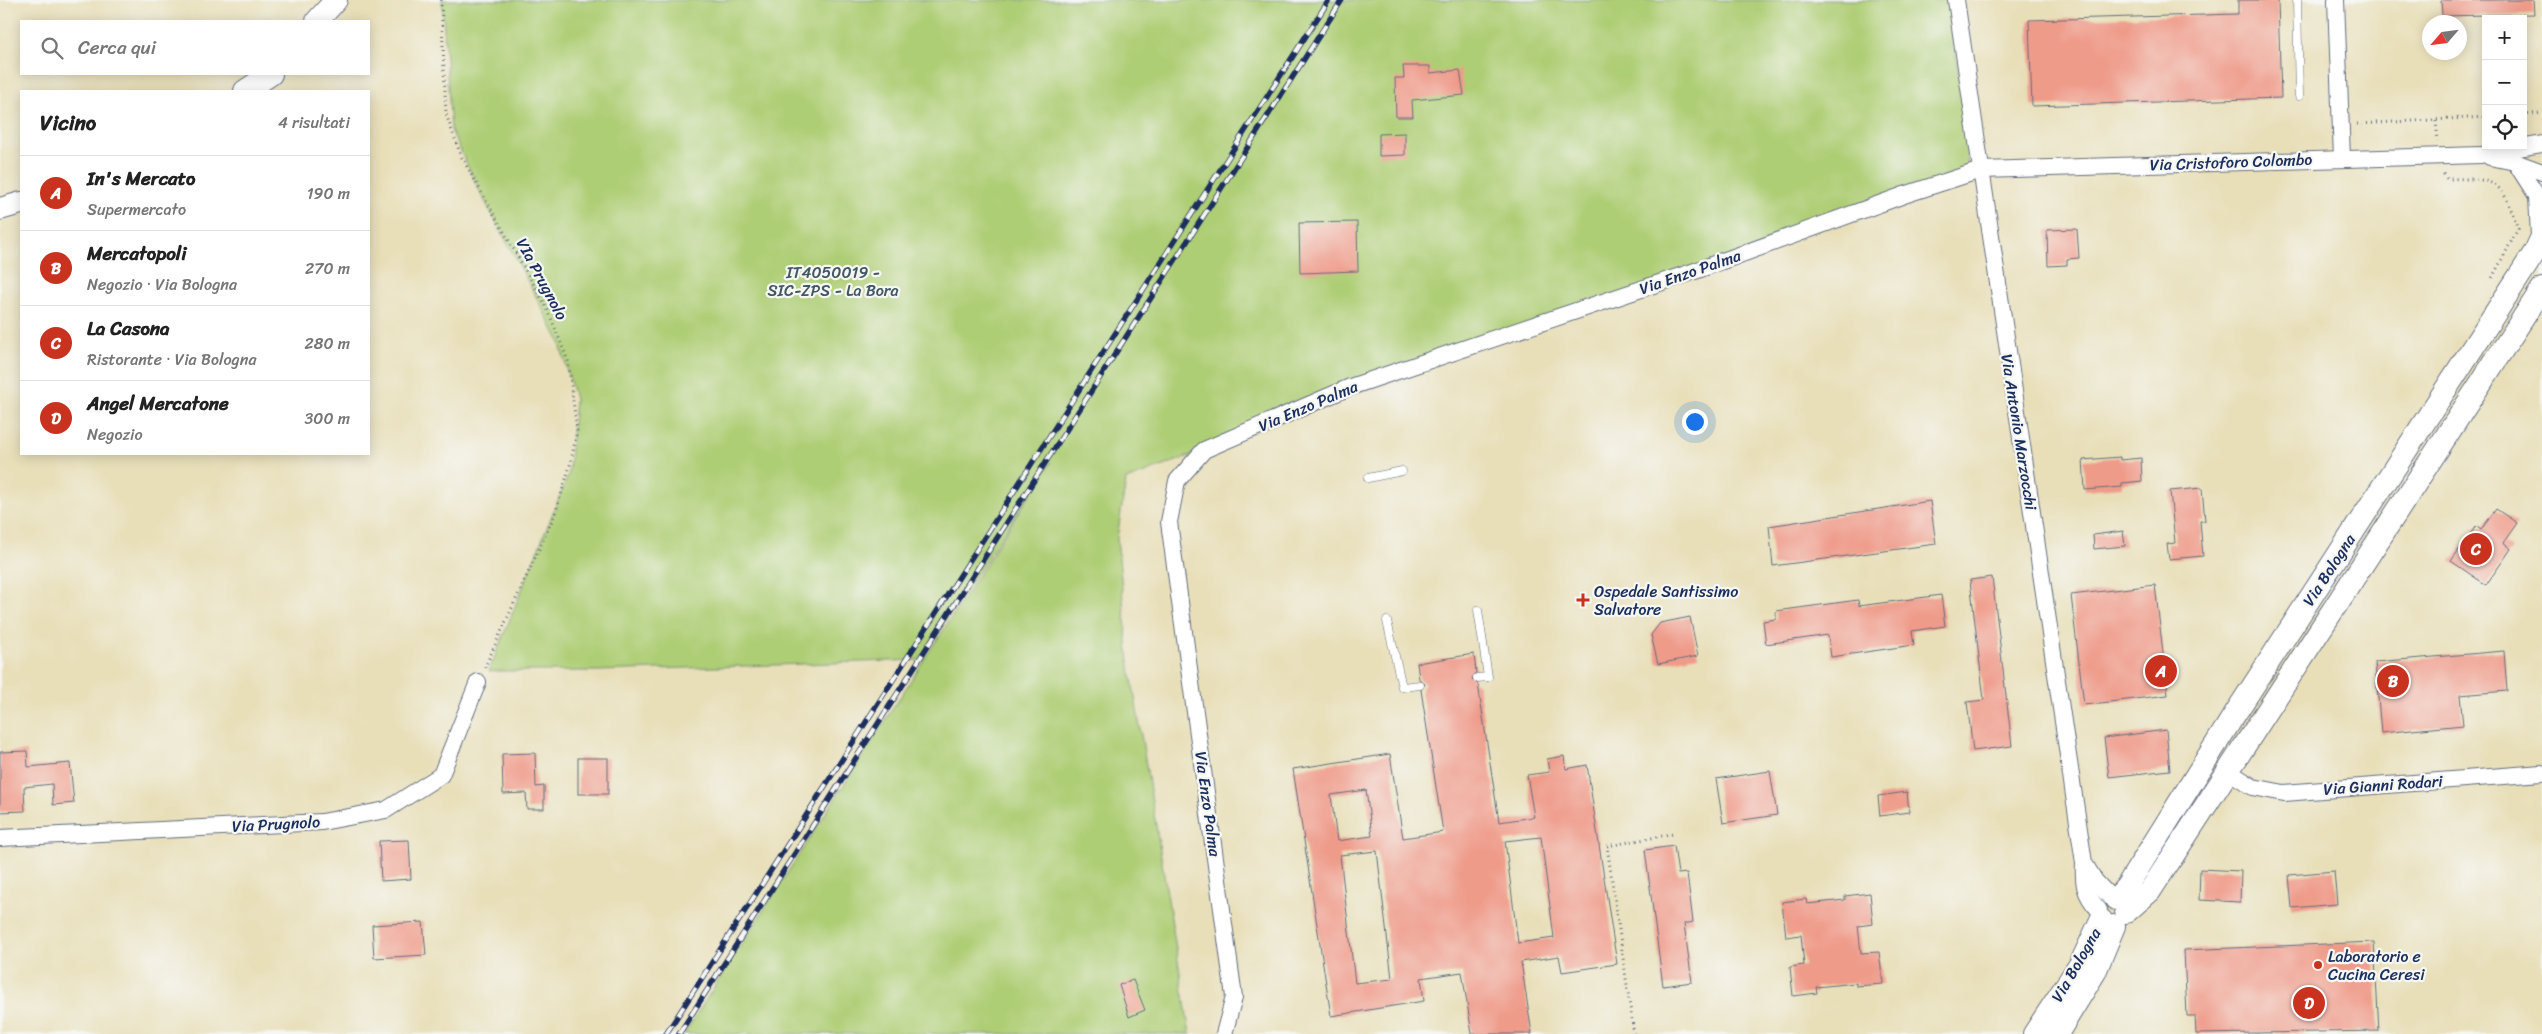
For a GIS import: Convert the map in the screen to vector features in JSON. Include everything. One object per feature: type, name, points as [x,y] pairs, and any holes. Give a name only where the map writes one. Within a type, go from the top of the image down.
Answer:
[{"type":"main road","points":[[318,20],[336,0]]},
{"type":"main road","points":[[246,90],[269,75]]},
{"type":"main road","points":[[0,209],[20,203]]},
{"type":"main road","name":"Via Bologna","points":[[2034,1034],[2081,963],[2111,911],[2231,720],[2542,241]]},
{"type":"main road","name":"Via Bologna","points":[[2057,1034],[2095,972],[2111,911],[2150,891],[2542,289]]},
{"type":"street","name":"Via Antonio Marzocchi","points":[[1956,0],[2084,863],[2083,884],[2088,898],[2111,911]]},
{"type":"street","points":[[2336,0],[2342,158]]},
{"type":"street","name":"Via Cristoforo Colombo","points":[[1980,170],[2481,155],[2541,145]]},
{"type":"street","name":"Via Cristoforo Colombo","points":[[2481,155],[2515,162],[2542,172]]},
{"type":"street","points":[[2515,162],[2537,196],[2539,236],[2526,266]]},
{"type":"street","name":"Via Enzo Palma","points":[[1224,1034],[1234,997],[1169,522],[1177,481],[1204,450],[1350,387],[1695,271],[1904,195],[1980,170]]},
{"type":"street","name":"Via Prugnolo","points":[[0,838],[322,822],[386,810],[441,775],[478,682]]},
{"type":"street","name":"Via Gianni Rodari","points":[[2228,771],[2253,787],[2284,793],[2542,773]]},
{"type":"lane","points":[[2297,0],[2299,96]]},
{"type":"lane","points":[[1368,478],[1402,471]]},
{"type":"lane","points":[[1477,678],[1488,677],[1478,610]]},
{"type":"lane","points":[[1387,621],[1402,688],[1420,685]]},
{"type":"path","name":"VIa Prugnolo","points":[[441,0],[446,114],[461,156],[547,308],[568,361],[577,431],[570,466],[555,514],[478,682]]},
{"type":"path","points":[[2527,114],[2542,113]]},
{"type":"path","points":[[2341,124],[2482,117]]},
{"type":"path","points":[[2436,121],[2441,171],[2447,179],[2482,178],[2495,183],[2509,200],[2518,229],[2490,282]]},
{"type":"path","points":[[1634,1034],[1607,846],[1673,834]]},
{"type":"green space","name":"IT4050019 - SIC-ZPS - La Bora","points":[[442,0],[1949,0],[1968,147],[1967,177],[1504,337],[1126,480],[1117,538],[1129,661],[1190,1034],[684,1034],[1051,462],[919,660],[600,671],[489,671],[569,473],[575,399],[559,340],[478,188],[451,130]]},
{"type":"building","points":[[2238,0],[2278,0],[2281,98],[2032,106],[2029,20],[2238,14]]},
{"type":"building","points":[[2441,0],[2533,0],[2534,14],[2442,15]]},
{"type":"building","points":[[1403,66],[1430,66],[1430,73],[1460,70],[1464,95],[1412,100],[1413,117],[1396,117],[1395,78],[1404,78]]},
{"type":"building","points":[[1405,133],[1405,155],[1379,156],[1379,134]]},
{"type":"building","points":[[1357,222],[1358,271],[1300,273],[1299,223]]},
{"type":"building","points":[[2077,229],[2079,258],[2067,259],[2067,265],[2048,266],[2047,230]]},
{"type":"building","points":[[2120,457],[2120,460],[2141,458],[2142,481],[2122,483],[2122,487],[2085,490],[2083,460]]},
{"type":"building","points":[[2202,488],[2205,521],[2200,521],[2203,556],[2169,559],[2167,544],[2175,543],[2170,491]]},
{"type":"building","points":[[1930,501],[1936,544],[1773,566],[1769,526]]},
{"type":"building","points":[[2496,509],[2517,523],[2503,543],[2511,549],[2486,585],[2451,561],[2476,526],[2481,530]]},
{"type":"building","points":[[2123,531],[2125,546],[2094,549],[2093,535]]},
{"type":"building","points":[[1992,577],[2012,746],[1973,751],[1967,702],[1984,700],[1970,580]]},
{"type":"building","points":[[2155,585],[2168,695],[2084,705],[2071,595]]},
{"type":"building","points":[[1941,595],[1945,626],[1912,631],[1914,645],[1831,657],[1828,635],[1766,644],[1763,621],[1776,619],[1776,611],[1858,600],[1859,606]]},
{"type":"building","points":[[1690,617],[1698,656],[1658,664],[1651,635],[1660,623]]},
{"type":"building","points":[[2504,651],[2507,691],[2460,695],[2463,725],[2381,733],[2375,662]]},
{"type":"building","points":[[1474,654],[1476,672],[1472,679],[1478,684],[1499,822],[1534,817],[1527,775],[1549,772],[1547,759],[1564,756],[1566,769],[1587,765],[1617,964],[1562,972],[1559,956],[1521,962],[1532,1034],[1472,1034],[1462,972],[1421,978],[1424,1001],[1331,1016],[1293,769],[1390,754],[1403,838],[1443,832],[1421,690],[1425,684],[1419,679],[1417,663]],"holes":[[[1366,790],[1372,836],[1337,841],[1331,795]],[[1541,837],[1554,938],[1518,943],[1505,841]],[[1377,851],[1392,979],[1355,983],[1340,855]]]},
{"type":"building","points":[[2166,730],[2170,770],[2109,777],[2104,738]]},
{"type":"building","points":[[27,751],[28,767],[70,763],[74,803],[53,805],[52,784],[24,787],[25,811],[0,812],[0,752]]},
{"type":"building","points":[[535,753],[536,787],[544,786],[544,809],[527,809],[526,793],[503,794],[502,754]]},
{"type":"building","points":[[578,758],[608,758],[608,794],[578,794]]},
{"type":"building","points":[[1770,771],[1777,815],[1723,823],[1716,779]]},
{"type":"building","points":[[1907,792],[1909,812],[1880,816],[1878,796]]},
{"type":"building","points":[[409,840],[411,879],[381,881],[379,841]]},
{"type":"building","points":[[1674,846],[1678,874],[1687,873],[1693,922],[1684,924],[1692,982],[1663,986],[1645,850]]},
{"type":"building","points":[[2200,869],[2241,871],[2240,902],[2199,900]]},
{"type":"building","points":[[2334,871],[2337,904],[2292,908],[2289,875]]},
{"type":"building","points":[[1870,893],[1873,924],[1858,926],[1861,953],[1879,952],[1883,984],[1856,986],[1856,983],[1816,987],[1817,993],[1793,996],[1790,967],[1804,965],[1801,935],[1786,937],[1782,902],[1806,899],[1807,904],[1845,900],[1845,896]]},
{"type":"building","points":[[423,922],[426,955],[374,958],[372,925]]},
{"type":"building","points":[[2374,942],[2379,1031],[2196,1034],[2195,1016],[2187,1016],[2184,950]]},
{"type":"building","points":[[1133,980],[1145,1010],[1129,1017],[1119,985]]},
{"type":"railway","points":[[666,1034],[1329,0]]},
{"type":"railway","points":[[679,1034],[1342,0]]},
{"type":"place","name":"La Casona","points":[[2476,549]]},
{"type":"place","name":"Ospedale Santissimo Salvatore","points":[[1583,600]]},
{"type":"place","name":"In's Mercato","points":[[2161,671]]},
{"type":"place","name":"Mercatopoli","points":[[2393,681]]},
{"type":"place","name":"Laboratorio e Cucina Ceresi","points":[[2318,965]]},
{"type":"place","name":"Angel Mercatone","points":[[2309,1003]]}]
